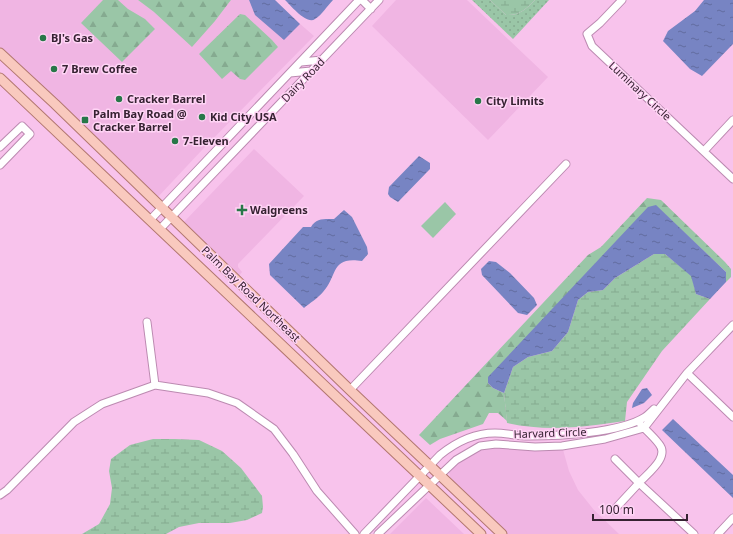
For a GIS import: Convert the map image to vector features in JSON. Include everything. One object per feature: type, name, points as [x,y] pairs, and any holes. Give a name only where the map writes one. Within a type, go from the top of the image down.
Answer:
[{"type":"main road","name":"Palm Bay Road Northeast","points":[[0,54],[55,104],[350,390],[502,534]]},
{"type":"main road","name":"Palm Bay Road Northeast","points":[[0,78],[481,534]]},
{"type":"main road","points":[[330,391],[341,392],[350,390]]},
{"type":"street","points":[[360,0],[371,9]]},
{"type":"street","name":"Dairy Road","points":[[150,220],[360,0]]},
{"type":"street","name":"Dairy Road","points":[[160,229],[379,0]]},
{"type":"street","name":"Luminary Circle","points":[[622,0],[587,34],[592,46],[733,179]]},
{"type":"street","points":[[301,62],[322,60]]},
{"type":"street","points":[[290,73],[311,71]]},
{"type":"street","points":[[704,151],[733,120]]},
{"type":"street","points":[[0,147],[22,126],[30,134],[0,165]]},
{"type":"street","points":[[350,390],[566,164]]},
{"type":"street","points":[[147,322],[155,385]]},
{"type":"street","name":"Harvard Circle","points":[[378,534],[456,460],[480,446],[496,444],[562,446],[606,439],[644,428],[687,373],[733,325]]},
{"type":"street","points":[[687,373],[732,413]]},
{"type":"street","points":[[0,495],[7,490],[74,422],[102,404],[155,385],[208,393],[237,403],[274,429],[293,454],[317,491],[355,534]]},
{"type":"street","name":"Harvard Circle","points":[[364,534],[452,445],[470,437],[494,433],[528,436],[602,430],[637,421],[645,417],[671,395]]},
{"type":"street","points":[[614,510],[661,458],[663,451],[660,444],[637,421]]},
{"type":"street","points":[[615,460],[694,534]]},
{"type":"street","points":[[718,534],[733,518]]},
{"type":"shaded area","points":[[0,0],[138,0],[154,12],[215,21],[231,0],[249,0],[255,15],[300,23],[314,36],[157,198],[57,101],[0,49]]},
{"type":"shaded area","points":[[396,0],[467,0],[548,77],[488,140],[372,26]]},
{"type":"shaded area","points":[[254,149],[304,196],[238,264],[238,267],[242,272],[238,277],[183,223]]},
{"type":"shaded area","points":[[480,446],[562,446],[569,471],[578,490],[594,510],[619,534],[507,534],[451,481],[449,472],[456,460]]},
{"type":"shaded area","points":[[426,498],[464,534],[390,534]]},
{"type":"green space","points":[[103,0],[118,0],[128,9],[145,19],[155,29],[122,62],[81,23]]},
{"type":"green space","points":[[138,0],[231,0],[192,47],[154,12]]},
{"type":"green space","points":[[472,0],[490,0],[506,15],[511,15],[519,13],[535,0],[549,0],[513,39]]},
{"type":"green space","points":[[490,0],[535,0],[519,13],[506,15]]},
{"type":"green space","points":[[240,14],[245,15],[278,47],[245,80],[240,79],[231,71],[222,79],[199,54]]},
{"type":"green space","points":[[647,198],[661,200],[725,262],[731,269],[731,277],[726,282],[726,272],[656,206],[488,383],[493,388],[504,393],[507,421],[498,413],[489,413],[483,424],[440,439],[430,445],[419,435],[588,255],[601,247]]},
{"type":"green space","points":[[445,202],[456,214],[433,238],[421,226]]},
{"type":"green space","points":[[654,254],[665,254],[692,276],[696,294],[710,299],[662,351],[627,402],[625,421],[566,428],[522,426],[507,423],[504,393],[513,367],[528,357],[552,351],[568,332],[578,300],[588,292],[603,290],[615,278]]},
{"type":"green space","points":[[153,439],[199,440],[222,451],[241,468],[262,496],[262,513],[247,520],[230,523],[199,523],[179,527],[166,534],[82,534],[99,524],[110,504],[112,488],[109,471],[111,459],[130,445]]},
{"type":"water","points":[[249,0],[275,0],[300,24],[284,40],[255,15]]},
{"type":"water","points":[[285,0],[333,0],[320,15],[312,20],[299,14]]},
{"type":"water","points":[[704,0],[733,0],[733,44],[702,76],[690,69],[663,41],[668,31],[695,11]]},
{"type":"water","points":[[419,156],[430,163],[430,169],[398,202],[388,194],[389,187]]},
{"type":"water","points":[[656,205],[726,272],[726,282],[710,299],[696,294],[691,276],[665,254],[654,254],[615,278],[603,290],[588,292],[578,300],[568,332],[552,351],[528,357],[513,367],[504,393],[493,388],[488,383],[488,377],[648,207]]},
{"type":"water","points":[[344,210],[352,217],[367,247],[368,254],[362,261],[352,260],[345,261],[340,264],[328,286],[304,308],[270,275],[269,264],[303,227],[311,227],[315,222],[321,220],[334,219]]},
{"type":"water","points":[[489,261],[496,262],[510,273],[534,298],[537,305],[527,315],[518,313],[482,275],[481,269]]},
{"type":"water","points":[[647,388],[652,395],[644,403],[632,408],[633,403],[642,389]]},
{"type":"water","points":[[673,419],[733,475],[733,498],[662,430]]},
{"type":"place","name":"BJ's Gas","points":[[43,38]]},
{"type":"place","name":"7 Brew Coffee","points":[[54,69]]},
{"type":"place","name":"Cracker Barrel","points":[[119,99]]},
{"type":"place","name":"City Limits","points":[[478,101]]},
{"type":"place","name":"Kid City USA","points":[[202,117]]},
{"type":"place","name":"Palm Bay Road @ Cracker Barrel","points":[[85,120]]},
{"type":"place","name":"7-Eleven","points":[[175,141]]},
{"type":"place","name":"Walgreens","points":[[242,210]]}]
